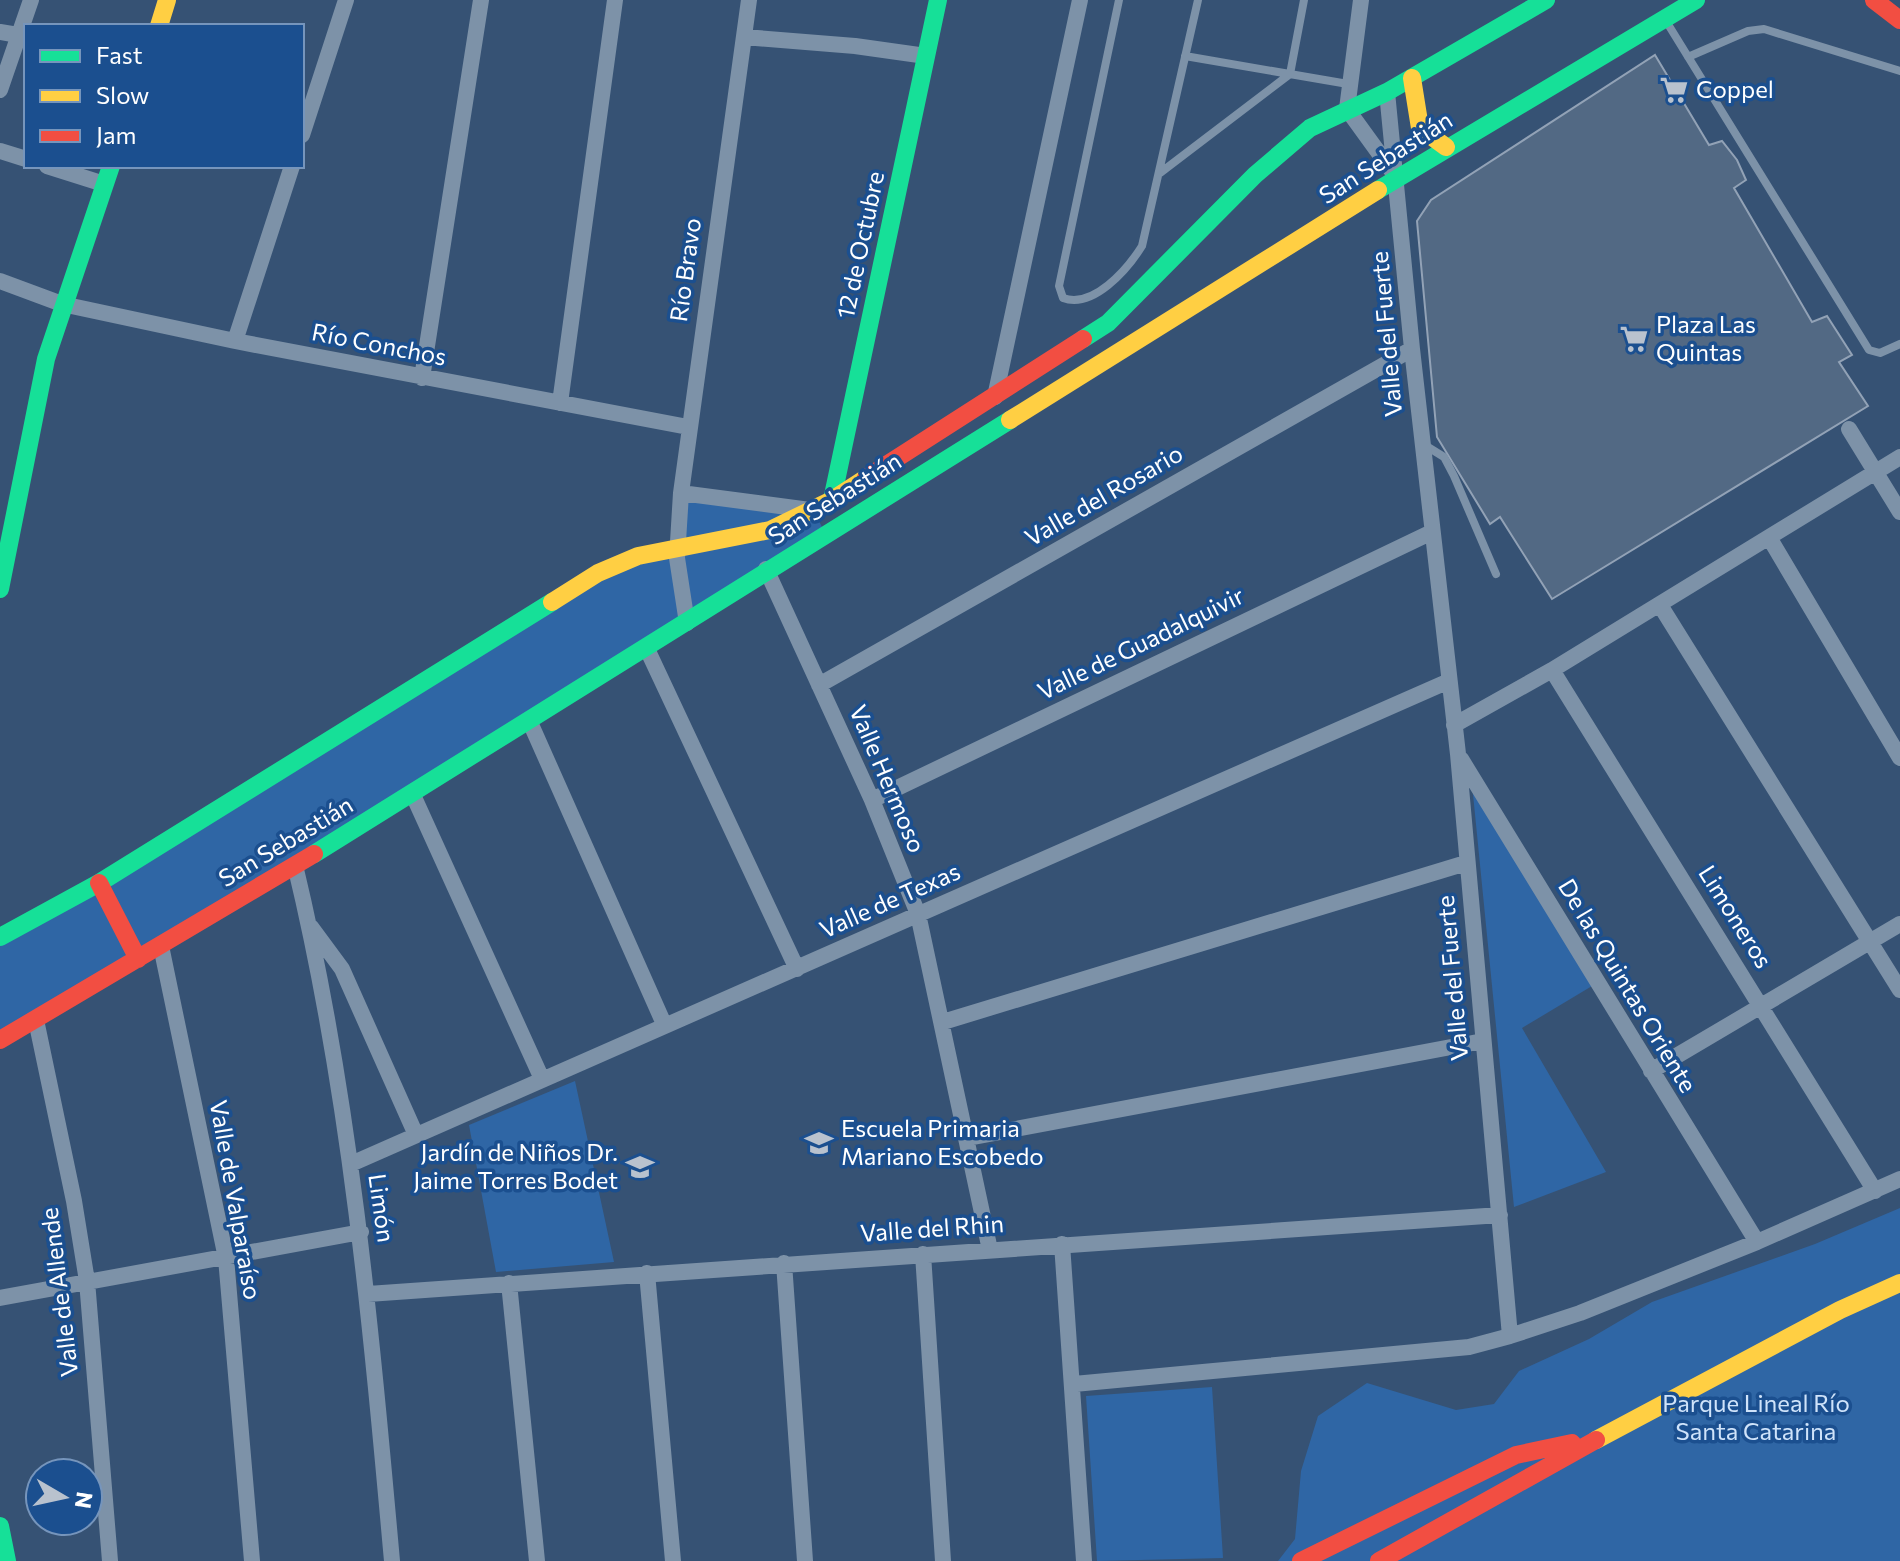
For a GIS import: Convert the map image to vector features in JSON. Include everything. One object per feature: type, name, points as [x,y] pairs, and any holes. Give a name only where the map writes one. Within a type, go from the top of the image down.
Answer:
[{"type":"main road","points":[[160,24],[167,0]]},
{"type":"main road","name":"12 de Octubre","points":[[832,500],[938,0]]},
{"type":"main road","name":"San Sebastián","points":[[0,937],[99,883],[573,586],[619,563],[770,530],[814,511],[1108,323],[1283,149],[1310,128],[1387,92],[1546,0]]},
{"type":"main road","name":"San Sebastián","points":[[0,1040],[413,795],[647,649],[766,569],[1446,147],[1696,0]]},
{"type":"main road","points":[[1874,0],[1900,7]]},
{"type":"main road","points":[[1874,0],[1900,20]]},
{"type":"main road","points":[[1412,78],[1420,128],[1446,147]]},
{"type":"main road","points":[[0,589],[46,359],[110,168]]},
{"type":"main road","points":[[99,883],[138,959]]},
{"type":"main road","points":[[1379,1561],[1604,1435],[1840,1310],[1900,1283]]},
{"type":"main road","points":[[1301,1561],[1516,1455],[1604,1435]]},
{"type":"main road","points":[[0,1526],[7,1561]]},
{"type":"street","points":[[0,90],[31,0]]},
{"type":"street","points":[[304,129],[346,0]]},
{"type":"street","points":[[422,378],[481,0]]},
{"type":"street","points":[[560,403],[615,0]]},
{"type":"street","name":"Río Bravo","points":[[687,623],[677,548],[681,493],[749,0]]},
{"type":"street","points":[[995,397],[1080,0]]},
{"type":"street","points":[[1361,0],[1347,109],[1398,179]]},
{"type":"street","points":[[0,32],[18,35]]},
{"type":"street","points":[[744,37],[855,46],[926,56]]},
{"type":"street","name":"Valle del Fuerte","points":[[1387,92],[1422,443],[1458,754],[1510,1336]]},
{"type":"street","points":[[0,151],[24,158]]},
{"type":"street","points":[[53,168],[104,184]]},
{"type":"street","points":[[235,341],[291,168]]},
{"type":"street","name":"Río Conchos","points":[[0,281],[62,304],[235,341],[688,427]]},
{"type":"street","name":"Valle del Rosario","points":[[819,685],[1412,349]]},
{"type":"street","points":[[1849,429],[1900,512]]},
{"type":"street","points":[[1454,725],[1552,670],[1900,457]]},
{"type":"street","points":[[681,493],[814,511]]},
{"type":"street","name":"Valle de Guadalquivir","points":[[872,800],[1432,532]]},
{"type":"street","points":[[1770,539],[1900,758]]},
{"type":"street","name":"Valle Hermoso","points":[[766,569],[872,800],[918,914],[990,1250]]},
{"type":"street","points":[[1660,605],[1900,990]]},
{"type":"street","points":[[647,649],[797,969]]},
{"type":"street","name":"Limoneros","points":[[1552,670],[1764,1007],[1875,1191]]},
{"type":"street","name":"Valle de Texas","points":[[351,1164],[1449,681]]},
{"type":"street","points":[[529,720],[664,1024]]},
{"type":"street","name":"De las Quintas Oriente","points":[[1458,754],[1757,1242]]},
{"type":"street","points":[[413,795],[542,1079]]},
{"type":"street","points":[[943,1022],[1466,863]]},
{"type":"street","name":"Limón","points":[[295,865],[309,925],[361,1232],[392,1561]]},
{"type":"street","points":[[1651,1071],[1900,924]]},
{"type":"street","points":[[309,925],[342,969],[416,1135]]},
{"type":"street","name":"Valle de Valparaíso","points":[[161,946],[226,1258],[252,1561]]},
{"type":"street","name":"Valle de Allende","points":[[36,1020],[74,1201],[87,1281],[110,1561]]},
{"type":"street","points":[[968,1138],[1483,1041]]},
{"type":"street","points":[[1074,1384],[1469,1347],[1580,1313],[1757,1242],[1900,1179]]},
{"type":"street","name":"Valle del Rhin","points":[[368,1294],[1500,1215]]},
{"type":"street","points":[[0,1298],[361,1232]]},
{"type":"street","points":[[1062,1244],[1084,1561]]},
{"type":"street","points":[[923,1254],[943,1561]]},
{"type":"street","points":[[784,1263],[805,1561]]},
{"type":"street","points":[[647,1273],[673,1561]]},
{"type":"street","points":[[509,1283],[537,1561]]},
{"type":"lane","points":[[1119,0],[1059,286],[1063,298],[1073,301],[1088,299],[1133,260],[1142,246],[1198,0]]},
{"type":"lane","points":[[1160,173],[1290,74],[1304,0]]},
{"type":"lane","points":[[1664,17],[1869,350],[1880,353],[1900,344]]},
{"type":"lane","points":[[1688,57],[1748,31],[1764,29],[1900,71]]},
{"type":"lane","points":[[1185,56],[1348,84]]},
{"type":"lane","points":[[1422,443],[1444,457],[1496,574]]},
{"type":"green space","points":[[681,493],[814,511],[825,533],[0,1040],[0,937],[573,586],[676,548]]},
{"type":"green space","points":[[1472,784],[1592,986],[1522,1028],[1606,1172],[1514,1207]]},
{"type":"green space","points":[[575,1081],[614,1262],[496,1272],[469,1125]]},
{"type":"green space","name":"Parque Lineal Río Santa Catarina","points":[[1900,1208],[1900,1561],[1278,1561],[1295,1539],[1301,1471],[1318,1416],[1367,1383],[1456,1410],[1494,1404],[1519,1371],[1589,1339],[1652,1302],[1815,1244]]},
{"type":"green space","points":[[1212,1387],[1223,1558],[1097,1561],[1086,1396]]},
{"type":"building","name":"Plaza Las Quintas","points":[[1655,55],[1709,145],[1722,141],[1737,160],[1746,180],[1734,188],[1812,322],[1827,316],[1852,355],[1839,362],[1868,406],[1552,599],[1500,517],[1490,524],[1437,437],[1417,221],[1431,200]]},
{"type":"traffic: fast","points":[[832,500],[938,0]]},
{"type":"traffic: fast","points":[[1083,339],[1108,323],[1255,175],[1310,128],[1387,92],[1546,0]]},
{"type":"traffic: fast","points":[[1378,190],[1696,0]]},
{"type":"traffic: fast","points":[[0,589],[46,359],[110,168]]},
{"type":"traffic: fast","points":[[314,854],[1010,420]]},
{"type":"traffic: fast","points":[[0,937],[99,883],[552,602]]},
{"type":"traffic: fast","points":[[0,1526],[7,1561]]},
{"type":"traffic: slow","points":[[160,24],[167,0]]},
{"type":"traffic: slow","points":[[1412,78],[1420,128],[1446,147]]},
{"type":"traffic: slow","points":[[1010,420],[1378,190]]},
{"type":"traffic: slow","points":[[552,602],[598,573],[638,556],[770,530],[832,500],[866,478]]},
{"type":"traffic: slow","points":[[1596,1440],[1840,1310],[1900,1283]]},
{"type":"traffic: jam","points":[[1874,0],[1900,20]]},
{"type":"traffic: jam","points":[[866,478],[1083,339]]},
{"type":"traffic: jam","points":[[0,1040],[314,854]]},
{"type":"traffic: jam","points":[[99,883],[138,959]]},
{"type":"traffic: jam","points":[[1379,1561],[1596,1440]]},
{"type":"traffic: jam","points":[[1301,1561],[1516,1455],[1572,1443]]},
{"type":"place","name":"Coppel","points":[[1674,90]]},
{"type":"place","name":"Plaza Las Quintas","points":[[1634,339]]},
{"type":"place","name":"Escuela Primaria Mariano Escobedo","points":[[819,1143]]},
{"type":"place","name":"Jardín de Niños Dr. Jaime Torres Bodet","points":[[640,1167]]}]
